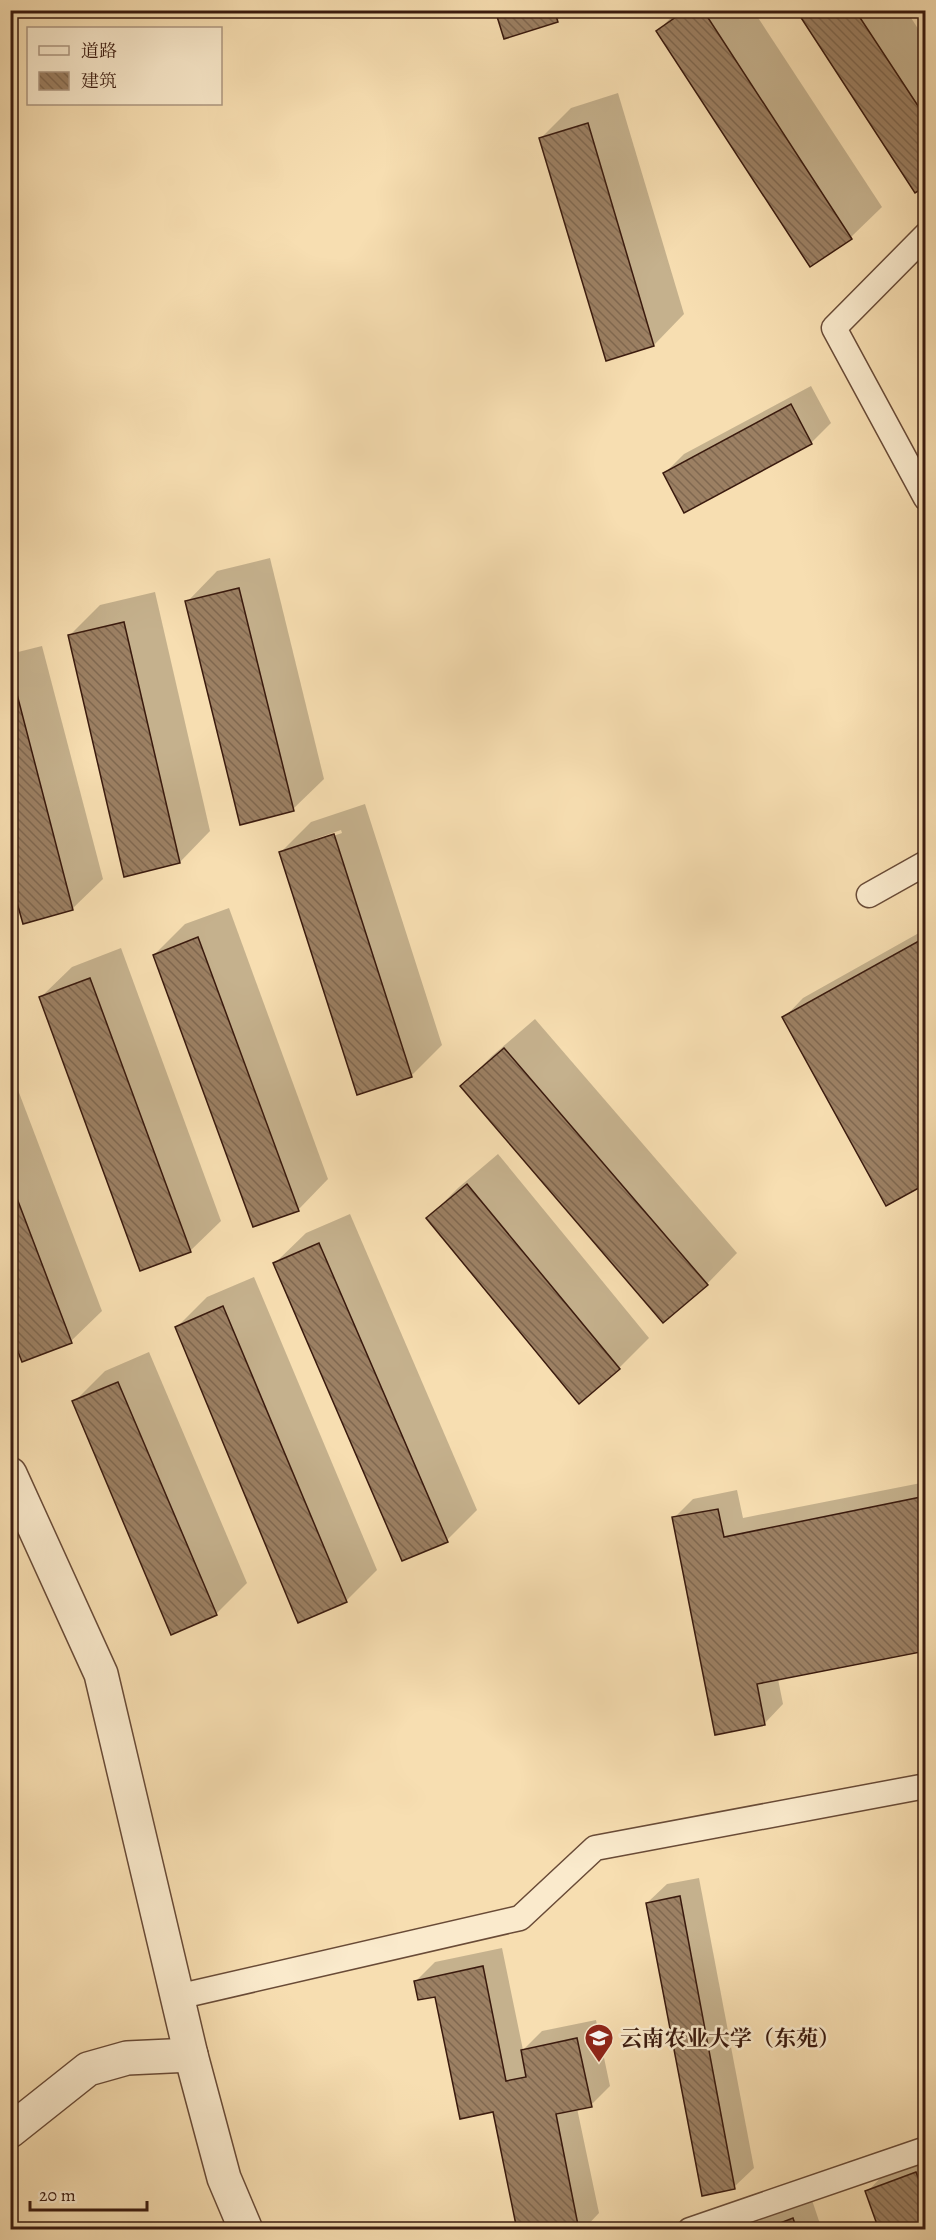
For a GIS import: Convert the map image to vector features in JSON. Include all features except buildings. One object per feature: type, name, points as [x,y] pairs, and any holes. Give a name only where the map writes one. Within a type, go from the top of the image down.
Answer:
[{"type":"street","points":[[10,1474],[101,1674],[191,2055],[224,2178],[246,2229]]},
{"type":"street","points":[[10,2131],[88,2069],[127,2058],[191,2055]]},
{"type":"lane","points":[[926,235],[834,328],[926,498]]},
{"type":"lane","points":[[869,895],[926,863]]},
{"type":"lane","points":[[177,1997],[520,1918],[595,1848],[926,1786]]},
{"type":"lane","points":[[690,2229],[926,2149]]},
{"type":"place","name":"云南农业大学（东苑）","points":[[599,2064]]}]
